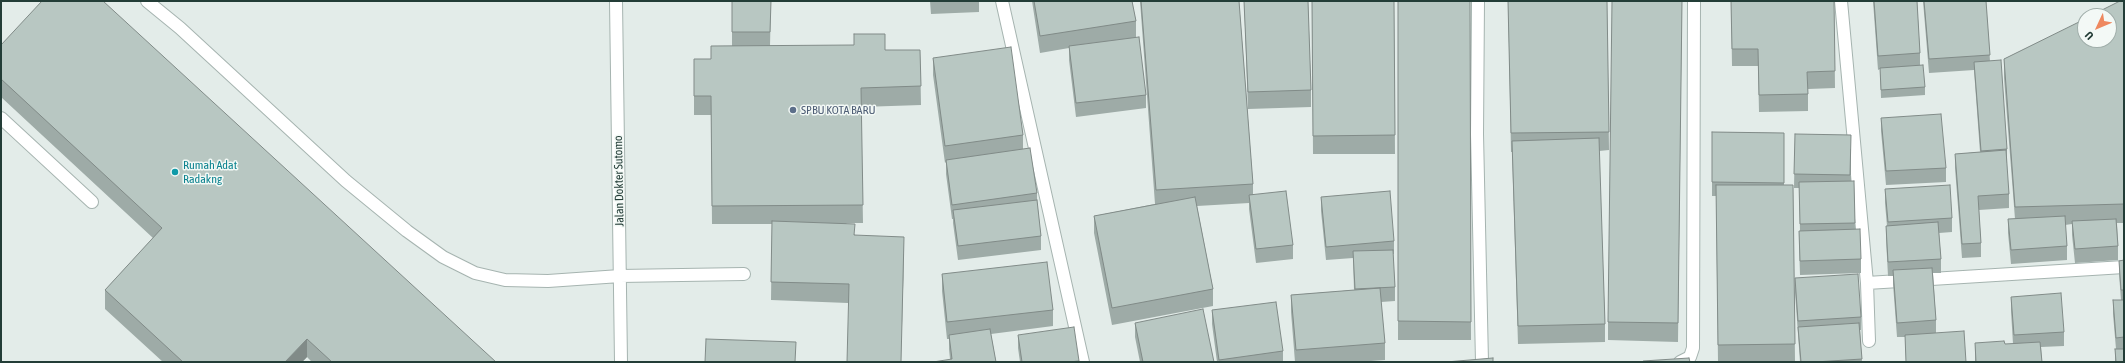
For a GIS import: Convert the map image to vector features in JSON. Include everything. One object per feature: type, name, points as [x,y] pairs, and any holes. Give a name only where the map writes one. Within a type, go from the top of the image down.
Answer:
[{"type":"street","points":[[147,1],[180,28],[346,181],[407,231],[443,257],[475,273],[505,280],[744,274]]},
{"type":"street","name":"Jalan Dokter Sutomo","points":[[616,1],[621,362]]},
{"type":"street","points":[[1002,1],[1083,362]]},
{"type":"street","points":[[1478,1],[1477,134],[1482,362]]},
{"type":"street","points":[[1694,1],[1693,348],[1695,362]]},
{"type":"street","points":[[1840,1],[1867,283],[1869,341]]},
{"type":"street","points":[[1,118],[92,202]]},
{"type":"street","points":[[1867,283],[2124,267]]},
{"type":"street","points":[[1680,362],[1690,356],[1693,348]]},
{"type":"building","name":"Rumah Adat Radakng","points":[[42,1],[103,1],[496,362],[332,362],[307,339],[285,362],[183,362],[105,290],[162,228],[1,79],[1,45]]},
{"type":"building","points":[[732,1],[771,1],[770,32],[732,32]]},
{"type":"building","points":[[1034,1],[1132,1],[1136,21],[1040,36]]},
{"type":"building","points":[[1141,1],[1239,1],[1253,184],[1156,190]]},
{"type":"building","points":[[1244,1],[1308,1],[1311,90],[1248,92]]},
{"type":"building","points":[[1312,1],[1394,1],[1395,135],[1313,136]]},
{"type":"building","points":[[1398,1],[1470,1],[1471,322],[1398,321]]},
{"type":"building","points":[[1508,1],[1607,1],[1609,132],[1511,133]]},
{"type":"building","points":[[1612,1],[1682,1],[1678,323],[1608,322]]},
{"type":"building","points":[[1731,1],[1834,1],[1835,71],[1807,72],[1808,94],[1759,95],[1758,49],[1732,49]]},
{"type":"building","points":[[1874,1],[1917,1],[1920,53],[1878,56]]},
{"type":"building","points":[[1924,1],[1986,1],[1990,55],[1929,59]]},
{"type":"building","points":[[2120,1],[2124,1],[2124,204],[2015,207],[2004,59],[2077,23],[2077,48],[2117,48],[2117,8],[2106,8]]},
{"type":"building","points":[[854,34],[885,34],[885,50],[920,50],[921,86],[861,88],[863,205],[712,206],[711,96],[694,96],[694,59],[711,59],[711,46],[854,45]]},
{"type":"building","points":[[1139,37],[1146,95],[1076,103],[1069,46]]},
{"type":"building","points":[[1011,47],[1023,135],[945,146],[933,58]]},
{"type":"building","points":[[2001,60],[2007,149],[1981,151],[1974,62]]},
{"type":"building","points":[[1923,65],[1925,87],[1881,90],[1880,68]]},
{"type":"building","points":[[1941,114],[1946,168],[1886,171],[1881,118]]},
{"type":"building","points":[[1712,132],[1784,133],[1784,183],[1712,182]]},
{"type":"building","points":[[1795,134],[1851,135],[1850,175],[1794,174]]},
{"type":"building","points":[[1599,138],[1605,324],[1518,326],[1512,141]]},
{"type":"building","points":[[1030,148],[1037,193],[952,205],[946,160]]},
{"type":"building","points":[[2006,150],[2009,194],[1978,196],[1981,243],[1962,244],[1955,154]]},
{"type":"building","points":[[1854,181],[1855,223],[1800,224],[1799,182]]},
{"type":"building","points":[[1716,185],[1793,185],[1795,344],[1718,345]]},
{"type":"building","points":[[1950,185],[1952,218],[1888,222],[1885,189]]},
{"type":"building","points":[[1286,191],[1293,245],[1256,249],[1249,195]]},
{"type":"building","points":[[1390,191],[1394,241],[1326,247],[1321,197]]},
{"type":"building","points":[[1195,197],[1213,289],[1112,308],[1094,216]]},
{"type":"building","points":[[1037,200],[1041,236],[958,246],[953,210]]},
{"type":"building","points":[[2065,216],[2067,246],[2011,250],[2008,219]]},
{"type":"building","points":[[2116,219],[2118,246],[2075,249],[2072,221]]},
{"type":"building","points":[[772,221],[855,224],[854,235],[904,237],[901,362],[847,362],[849,284],[771,282]]},
{"type":"building","points":[[1938,222],[1941,259],[1888,262],[1886,226]]},
{"type":"building","points":[[1860,229],[1861,259],[1800,261],[1799,231]]},
{"type":"building","points":[[1393,250],[1395,287],[1355,289],[1353,251]]},
{"type":"building","points":[[2124,260],[2124,290],[2121,290],[2119,261]]},
{"type":"building","points":[[1047,262],[1053,310],[947,322],[942,274]]},
{"type":"building","points":[[1932,268],[1936,320],[1897,323],[1893,270]]},
{"type":"building","points":[[1858,274],[1861,317],[1798,321],[1795,278]]},
{"type":"building","points":[[1380,288],[1385,343],[1296,350],[1291,295]]},
{"type":"building","points":[[2061,293],[2064,332],[2014,335],[2011,297]]},
{"type":"building","points":[[2113,300],[2124,300],[2124,337],[2116,338]]},
{"type":"building","points":[[1276,302],[1283,351],[1219,360],[1212,310]]},
{"type":"building","points":[[1203,309],[1214,362],[1143,362],[1135,323]]},
{"type":"building","points":[[1859,323],[1862,359],[1801,362],[1798,327]]},
{"type":"building","points":[[1074,327],[1079,361],[1022,362],[1018,335]]},
{"type":"building","points":[[990,329],[996,362],[933,362],[952,359],[949,335]]},
{"type":"building","points":[[1964,331],[1966,362],[1906,362],[1905,335]]},
{"type":"building","points":[[706,339],[796,342],[795,362],[705,362]]},
{"type":"building","points":[[2004,341],[2005,344],[2040,342],[2042,362],[1976,362],[1975,343]]},
{"type":"building","points":[[2115,349],[2124,349],[2124,362],[2116,362]]},
{"type":"building","points":[[1493,358],[1493,362],[1446,362]]},
{"type":"building","points":[[1689,358],[1690,362],[1643,362],[1643,361]]},
{"type":"place","name":"SPBU KOTA BARU","points":[[793,110]]},
{"type":"place","name":"Rumah Adat Radakng","points":[[175,172]]}]
